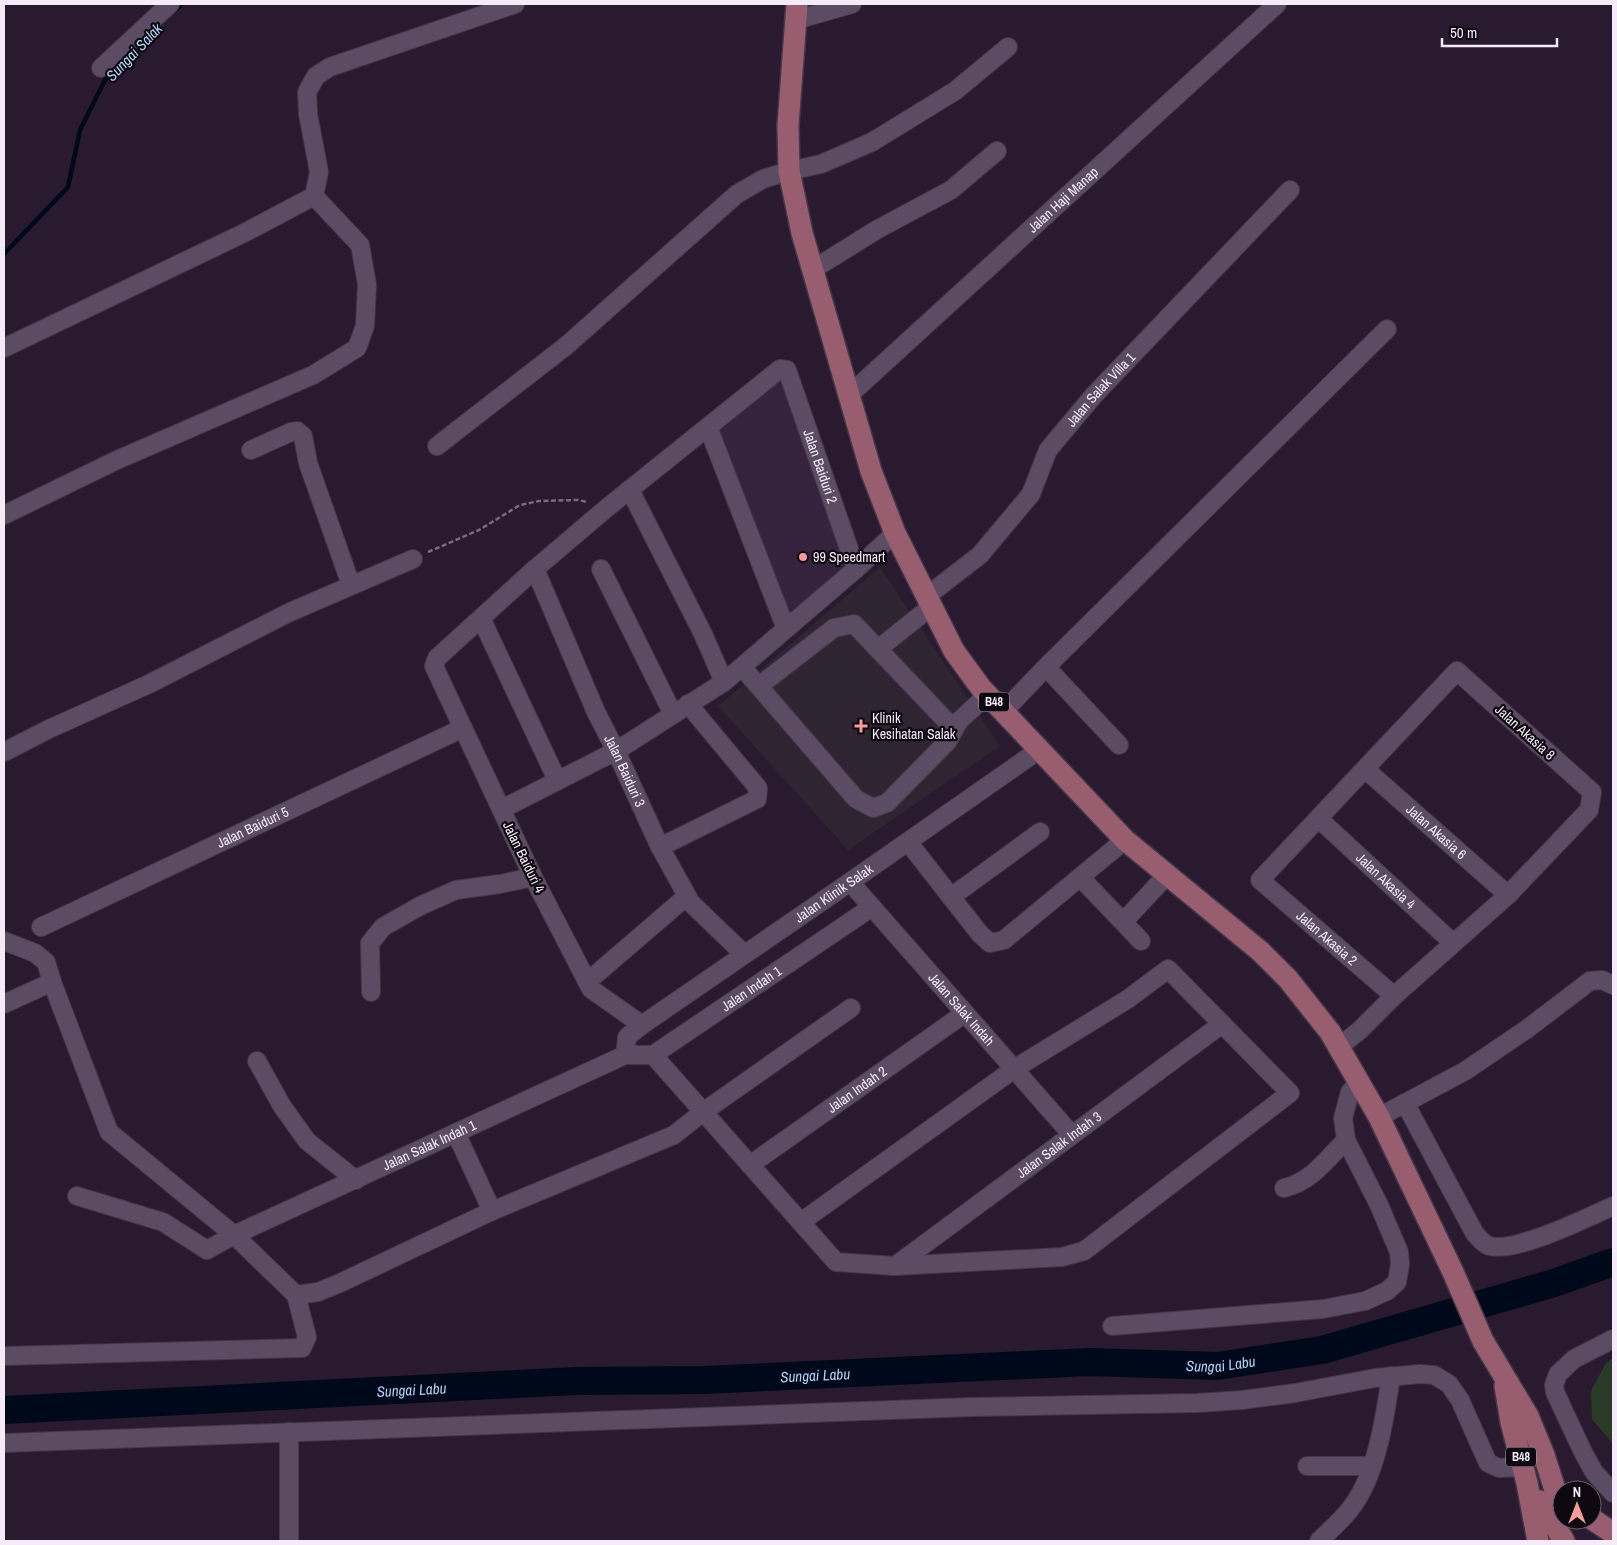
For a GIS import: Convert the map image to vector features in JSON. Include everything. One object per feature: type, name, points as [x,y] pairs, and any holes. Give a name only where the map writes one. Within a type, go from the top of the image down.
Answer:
[{"type":"main road","name":"B48","points":[[796,12],[788,125],[789,171],[802,233],[871,471],[895,533],[954,651],[987,695],[1125,840],[1166,876],[1260,951],[1288,979],[1330,1032],[1360,1081],[1379,1117],[1454,1272],[1483,1340],[1528,1416],[1552,1480]]},
{"type":"main road","name":"B48","points":[[1503,1374],[1511,1422],[1526,1475],[1538,1541]]},
{"type":"main road","points":[[1544,1455],[1559,1480]]},
{"type":"main road","points":[[1526,1475],[1564,1541]]},
{"type":"main road","points":[[1602,1526],[1613,1533]]},
{"type":"main road","points":[[1608,1541],[1613,1540]]},
{"type":"street","points":[[101,68],[170,4]]},
{"type":"street","points":[[314,196],[319,172],[308,114],[307,92],[316,76],[330,67],[515,4]]},
{"type":"street","points":[[796,12],[852,4]]},
{"type":"street","name":"Jalan Haji Manap","points":[[848,396],[1277,4]]},
{"type":"street","points":[[437,446],[566,346],[737,194],[764,179],[821,164],[872,142],[955,91],[1008,47]]},
{"type":"street","points":[[812,270],[878,229],[951,190],[997,151]]},
{"type":"street","name":"Jalan Salak Villa 1","points":[[878,649],[980,555],[1031,494],[1048,450],[1094,395],[1290,190]]},
{"type":"street","points":[[4,348],[244,233],[314,196]]},
{"type":"street","points":[[4,515],[117,460],[313,375],[357,348],[365,326],[367,284],[360,246],[314,196]]},
{"type":"street","points":[[1003,712],[1046,667],[1387,330]]},
{"type":"street","name":"Jalan Baiduri 2","points":[[708,426],[780,369],[787,370],[856,568]]},
{"type":"street","points":[[557,780],[481,618],[608,508],[708,426],[786,629]]},
{"type":"street","points":[[252,450],[291,432],[297,431],[303,436],[308,463],[351,585]]},
{"type":"street","points":[[630,490],[703,634],[724,682]]},
{"type":"street","points":[[502,809],[616,751],[724,682],[895,533]]},
{"type":"street","points":[[4,752],[49,729],[149,684],[288,614],[413,558]]},
{"type":"street","name":"Jalan Baiduri 3","points":[[536,569],[596,712],[660,847],[691,903],[744,954]]},
{"type":"street","points":[[602,569],[673,714]]},
{"type":"street","name":"Jalan Baiduri 4","points":[[481,618],[437,658],[434,666],[533,877],[591,989],[642,1025]]},
{"type":"street","points":[[759,686],[834,628],[854,624],[954,729]]},
{"type":"street","points":[[742,667],[856,799],[873,808],[887,803],[947,742],[959,721],[987,695]]},
{"type":"street","points":[[1046,667],[1119,746]]},
{"type":"street","name":"Jalan Akasia 8","points":[[1365,769],[1457,671],[1592,792],[1589,810],[1508,895]]},
{"type":"street","points":[[660,847],[757,799],[758,788],[688,704]]},
{"type":"street","name":"Jalan Baiduri 5","points":[[41,926],[463,728]]},
{"type":"street","name":"Jalan Klinik Salak","points":[[625,1055],[627,1037],[642,1025],[1039,750]]},
{"type":"street","points":[[1319,819],[1365,769]]},
{"type":"street","name":"Jalan Akasia 6","points":[[1365,769],[1508,895]]},
{"type":"street","name":"Jalan Akasia 2","points":[[1319,819],[1260,880],[1394,996]]},
{"type":"street","name":"Jalan Akasia 4","points":[[1319,819],[1453,943]]},
{"type":"street","points":[[952,897],[1040,832]]},
{"type":"street","points":[[908,842],[980,934],[990,943],[1004,940],[1125,840]]},
{"type":"street","points":[[1123,922],[1166,876]]},
{"type":"street","points":[[371,992],[370,943],[383,926],[420,906],[456,890],[533,877]]},
{"type":"street","points":[[1080,877],[1141,941]]},
{"type":"street","name":"Jalan Salak Indah","points":[[850,882],[1072,1135]]},
{"type":"street","points":[[1339,1047],[1508,895]]},
{"type":"street","points":[[587,982],[687,896]]},
{"type":"street","name":"Jalan Indah 1","points":[[652,1055],[872,907]]},
{"type":"street","points":[[4,941],[36,953],[46,962],[109,1132],[234,1235],[296,1295],[307,1338],[302,1348],[4,1356]]},
{"type":"street","points":[[625,1055],[652,1055],[836,1262],[896,1266],[1062,1257],[1084,1251],[1290,1093],[1168,969],[1128,999],[1014,1069],[801,1222]]},
{"type":"street","points":[[1379,1117],[1465,1071],[1527,1030],[1590,982],[1609,978]]},
{"type":"street","points":[[4,1004],[52,982]]},
{"type":"street","points":[[296,1295],[318,1292],[340,1283],[492,1211],[674,1135],[703,1112],[851,1008]]},
{"type":"street","name":"Jalan Indah 2","points":[[750,1164],[964,1013]]},
{"type":"street","name":"Jalan Salak Indah 3","points":[[896,1266],[1222,1024]]},
{"type":"street","name":"Jalan Salak Indah 1","points":[[77,1196],[163,1222],[206,1250],[234,1235],[625,1055]]},
{"type":"street","points":[[257,1061],[282,1106],[307,1141],[356,1180]]},
{"type":"street","points":[[1112,1326],[1323,1309],[1365,1301],[1387,1291],[1397,1282],[1400,1264],[1399,1252],[1379,1205],[1346,1140],[1343,1118],[1350,1092],[1360,1081]]},
{"type":"street","points":[[1406,1103],[1475,1234],[1487,1245],[1512,1246],[1545,1236],[1613,1206]]},
{"type":"street","points":[[456,1133],[492,1211]]},
{"type":"street","points":[[1284,1188],[1296,1186],[1309,1178],[1346,1140]]},
{"type":"street","points":[[1613,1339],[1574,1359],[1558,1374],[1554,1385],[1555,1392],[1584,1454],[1594,1472],[1613,1493]]},
{"type":"street","points":[[4,1443],[972,1407],[1198,1403],[1242,1400],[1390,1376],[1420,1374],[1434,1376],[1449,1384],[1460,1400],[1488,1463],[1526,1475]]},
{"type":"street","points":[[1320,1541],[1352,1507],[1367,1478],[1380,1437],[1390,1376]]},
{"type":"street","points":[[289,1432],[289,1541]]},
{"type":"street","points":[[1307,1466],[1371,1466]]},
{"type":"path","points":[[413,558],[479,530],[520,505],[539,501],[578,500],[608,508]]},
{"type":"shaded area","points":[[783,375],[849,565],[788,621],[715,430]]},
{"type":"shaded area","name":"Klinik Kesihatan Salak","points":[[880,567],[1000,746],[848,850],[718,706]]},
{"type":"green space","points":[[1613,1358],[1613,1444],[1592,1419],[1591,1391],[1606,1363]]},
{"type":"waterway","name":"Sungai Salak","points":[[174,11],[182,4]]},
{"type":"waterway","name":"Sungai Salak","points":[[4,254],[68,187],[80,130],[108,74],[124,58]]},
{"type":"waterway","name":"Sungai Labu","points":[[4,1410],[575,1381],[704,1380],[1089,1362],[1217,1366],[1322,1350],[1554,1283],[1613,1262]]},
{"type":"place","name":"99 Speedmart","points":[[803,557]]},
{"type":"place","name":"Klinik Kesihatan Salak","points":[[861,726]]}]
